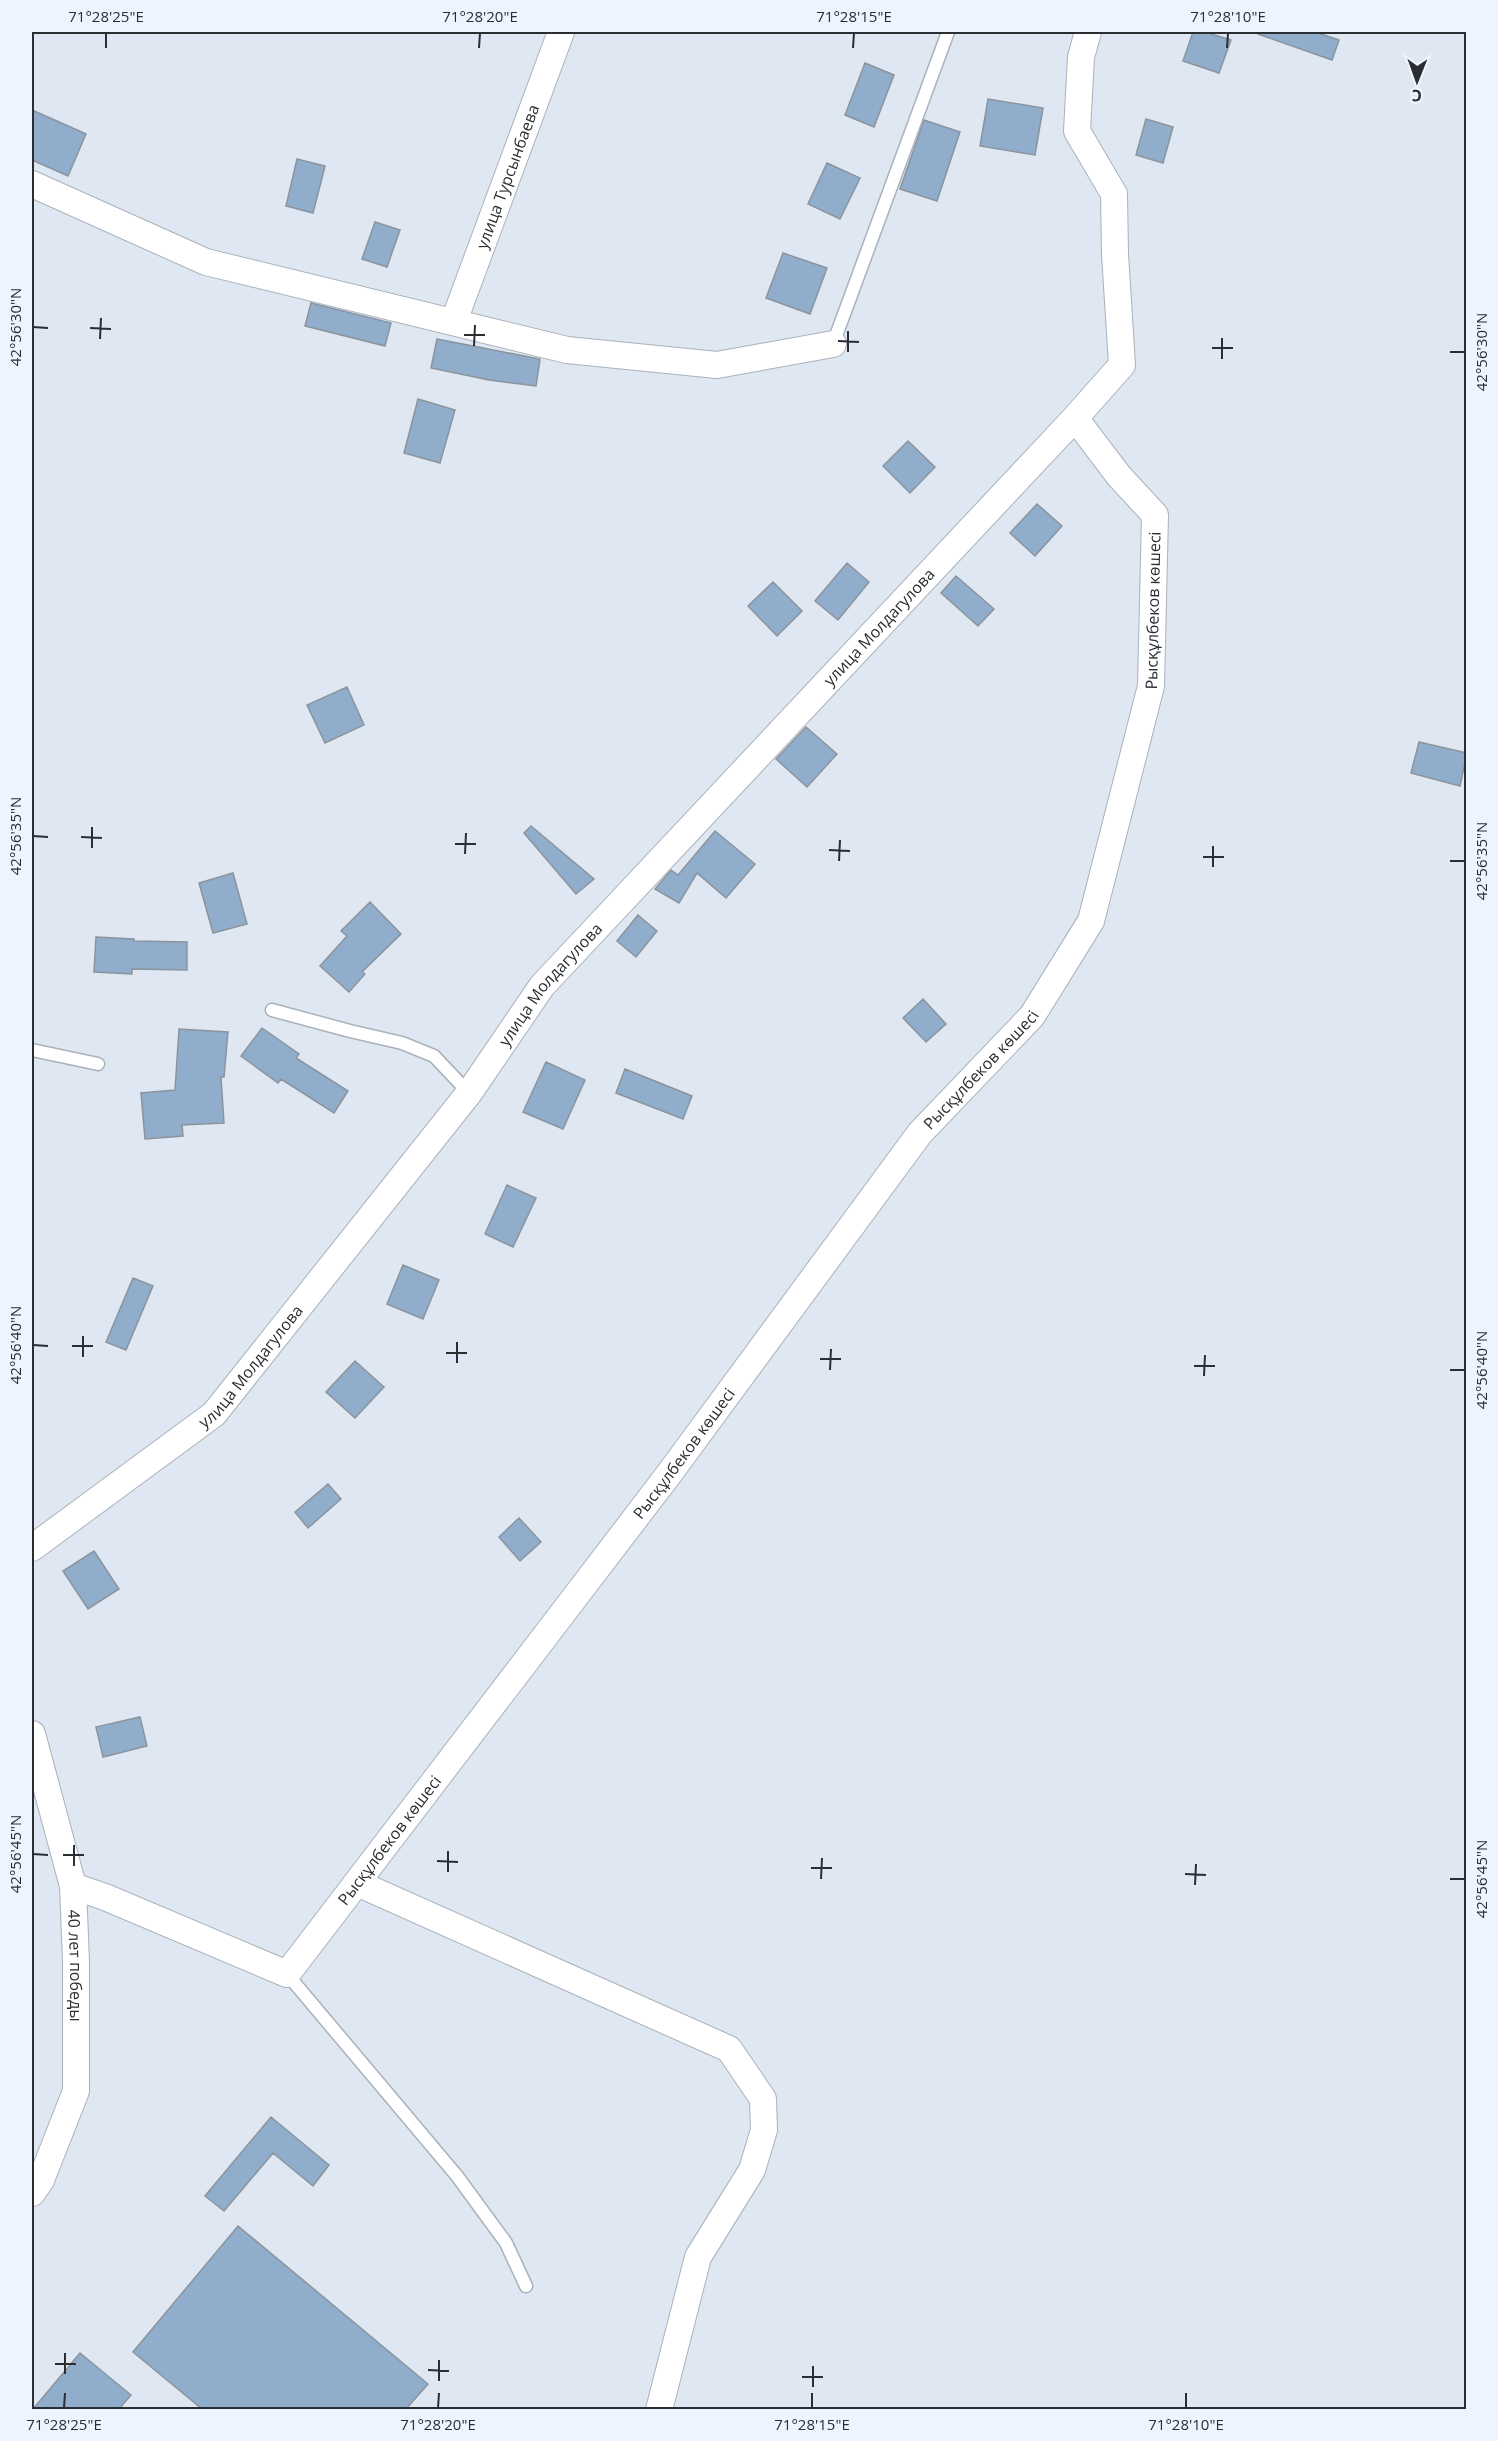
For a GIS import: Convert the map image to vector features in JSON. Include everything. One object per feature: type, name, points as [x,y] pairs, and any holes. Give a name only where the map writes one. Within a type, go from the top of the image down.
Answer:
[{"type":"street","name":"улица Турсынбаева","points":[[454,321],[561,32]]},
{"type":"street","points":[[1075,418],[1122,365],[1115,254],[1114,194],[1077,130],[1081,57],[1088,32]]},
{"type":"street","points":[[32,184],[206,262],[567,350],[717,365],[833,344]]},
{"type":"street","name":"улица Молдагулова","points":[[32,1548],[214,1414],[469,1093],[542,986],[1075,418]]},
{"type":"street","name":"Рысқұлбеков көшесі","points":[[287,1974],[669,1474],[920,1133],[1032,1016],[1091,921],[1151,686],[1155,514],[1119,476],[1075,418]]},
{"type":"street","name":"40 лет победы","points":[[32,1734],[73,1886],[76,1962],[76,2091],[41,2180],[32,2193]]},
{"type":"street","points":[[357,1883],[729,2049],[763,2099],[764,2130],[752,2170],[698,2257],[659,2409]]},
{"type":"street","points":[[73,1886],[105,1897],[287,1974]]},
{"type":"lane","points":[[833,344],[907,138],[948,32]]},
{"type":"lane","points":[[272,1010],[350,1032],[402,1043],[434,1056],[469,1093]]},
{"type":"lane","points":[[32,1050],[98,1065]]},
{"type":"lane","points":[[287,1974],[457,2176],[506,2242],[526,2286]]},
{"type":"building","points":[[1193,32],[1205,32],[1231,40],[1219,73],[1183,61]]},
{"type":"building","points":[[1259,32],[1315,32],[1339,40],[1332,60],[1258,34]]},
{"type":"building","points":[[865,63],[894,75],[874,127],[845,115]]},
{"type":"building","points":[[988,99],[1043,108],[1035,155],[980,146]]},
{"type":"building","points":[[32,110],[86,134],[68,176],[32,160]]},
{"type":"building","points":[[1146,119],[1173,127],[1163,163],[1136,155]]},
{"type":"building","points":[[924,120],[960,132],[937,201],[900,189]]},
{"type":"building","points":[[297,159],[325,166],[313,213],[286,206]]},
{"type":"building","points":[[827,163],[860,178],[840,219],[808,204]]},
{"type":"building","points":[[375,222],[400,230],[387,267],[362,259]]},
{"type":"building","points":[[783,253],[827,268],[810,314],[766,298]]},
{"type":"building","points":[[311,303],[391,323],[385,346],[305,326]]},
{"type":"building","points":[[437,339],[540,359],[536,386],[489,380],[431,368]]},
{"type":"building","points":[[418,399],[455,410],[440,463],[404,453]]},
{"type":"building","points":[[908,441],[935,467],[910,493],[883,466]]},
{"type":"building","points":[[1037,504],[1062,526],[1035,556],[1010,533]]},
{"type":"building","points":[[847,563],[869,582],[838,620],[815,601]]},
{"type":"building","points":[[956,576],[994,609],[978,626],[941,593]]},
{"type":"building","points":[[773,582],[802,611],[777,636],[748,606]]},
{"type":"building","points":[[347,687],[364,725],[325,743],[307,705]]},
{"type":"building","points":[[806,727],[837,754],[807,787],[776,759]]},
{"type":"building","points":[[1419,742],[1467,753],[1460,786],[1411,773]]},
{"type":"building","points":[[531,826],[594,879],[576,894],[524,833]]},
{"type":"building","points":[[715,831],[755,864],[726,898],[697,873],[679,903],[655,889],[671,870],[678,875]]},
{"type":"building","points":[[233,873],[247,924],[213,933],[199,883]]},
{"type":"building","points":[[370,902],[401,934],[362,972],[365,974],[349,992],[320,966],[347,936],[341,931]]},
{"type":"building","points":[[638,915],[657,931],[636,957],[617,941]]},
{"type":"building","points":[[96,937],[134,939],[134,941],[187,942],[187,970],[132,969],[132,974],[94,972]]},
{"type":"building","points":[[923,999],[946,1024],[926,1042],[903,1018]]},
{"type":"building","points":[[262,1028],[299,1054],[296,1058],[348,1091],[334,1113],[281,1079],[278,1083],[241,1056]]},
{"type":"building","points":[[179,1029],[228,1032],[224,1077],[221,1077],[224,1123],[182,1125],[183,1136],[145,1139],[141,1093],[175,1090]]},
{"type":"building","points":[[546,1062],[585,1080],[563,1129],[523,1112]]},
{"type":"building","points":[[625,1069],[692,1096],[683,1119],[616,1093]]},
{"type":"building","points":[[507,1185],[536,1198],[513,1247],[485,1234]]},
{"type":"building","points":[[403,1265],[439,1280],[423,1319],[387,1304]]},
{"type":"building","points":[[133,1278],[153,1286],[126,1350],[106,1342]]},
{"type":"building","points":[[355,1361],[384,1387],[355,1418],[326,1392]]},
{"type":"building","points":[[328,1484],[341,1499],[308,1528],[295,1512]]},
{"type":"building","points":[[519,1518],[541,1542],[520,1561],[499,1537]]},
{"type":"building","points":[[94,1551],[119,1589],[88,1609],[63,1571]]},
{"type":"building","points":[[140,1717],[147,1746],[103,1757],[96,1727]]},
{"type":"building","points":[[271,2117],[329,2165],[313,2186],[273,2153],[224,2211],[205,2196]]},
{"type":"building","points":[[238,2226],[428,2384],[406,2409],[202,2409],[133,2352]]},
{"type":"building","points":[[80,2353],[131,2395],[119,2409],[33,2409]]}]
